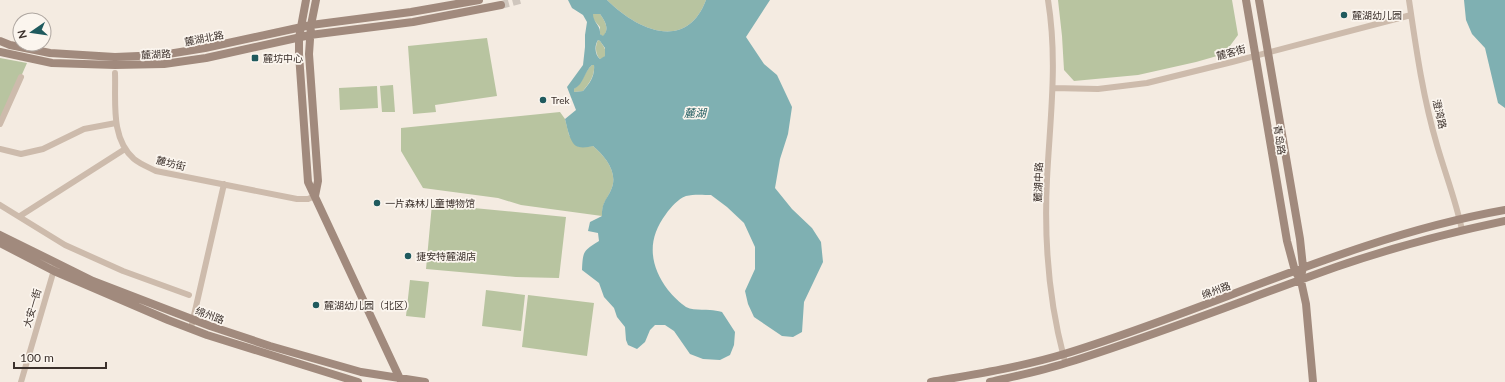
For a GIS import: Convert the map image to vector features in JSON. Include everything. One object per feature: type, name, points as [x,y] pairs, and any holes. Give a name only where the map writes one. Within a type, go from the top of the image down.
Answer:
[{"type":"main road","points":[[306,0],[299,38],[308,182],[401,380]]},
{"type":"main road","points":[[315,196],[318,181],[309,54],[311,25],[316,0]]},
{"type":"main road","name":"麓湖北路","points":[[0,41],[10,45],[50,53],[108,56],[124,60],[185,52],[311,25],[411,12],[479,0]]},
{"type":"main road","name":"青岛路","points":[[1246,0],[1286,241],[1295,271],[1301,281],[1306,304],[1313,382]]},
{"type":"main road","name":"青岛路","points":[[1259,0],[1269,52],[1303,267],[1301,281]]},
{"type":"main road","name":"麓湖路","points":[[0,52],[52,63],[108,65],[124,60],[164,64],[187,62],[310,35],[413,22],[501,5]]},
{"type":"main road","points":[[108,56],[108,65]]},
{"type":"main road","name":"绵州路","points":[[931,382],[981,374],[1063,354],[1132,332],[1303,267],[1394,237],[1460,219],[1505,210]]},
{"type":"main road","name":"绵州路","points":[[990,382],[1066,363],[1388,250],[1462,230],[1505,221]]},
{"type":"main road","name":"绵州路","points":[[0,234],[55,267],[210,326],[361,372],[401,380],[425,382]]},
{"type":"main road","name":"绵州路","points":[[0,243],[191,329],[358,382]]},
{"type":"street","name":"麓湖中路","points":[[1048,0],[1052,34],[1053,88],[1047,181],[1048,241],[1051,284],[1057,327],[1066,363]]},
{"type":"street","name":"澄湾路","points":[[1409,0],[1429,116],[1462,230]]},
{"type":"street","name":"麓客街","points":[[1053,88],[1098,89],[1170,78],[1411,15]]},
{"type":"street","name":"麓坊街","points":[[115,72],[116,123],[121,142],[125,149],[134,158],[156,171],[297,200],[308,199],[315,196]]},
{"type":"street","points":[[0,124],[21,77]]},
{"type":"street","points":[[0,149],[21,154],[43,149],[84,129],[116,123]]},
{"type":"street","points":[[20,216],[125,149]]},
{"type":"street","points":[[191,329],[224,184]]},
{"type":"street","points":[[0,205],[65,245],[123,271],[189,295]]},
{"type":"street","name":"大安一街","points":[[21,382],[55,267]]},
{"type":"green space","points":[[607,0],[706,0],[697,16],[686,26],[674,31],[660,31],[646,27],[632,20]]},
{"type":"green space","points":[[1058,0],[1232,0],[1238,35],[1224,54],[1196,62],[1138,75],[1074,81],[1064,70]]},
{"type":"green space","points":[[593,14],[600,14],[605,22],[606,31],[603,37],[600,34],[600,27],[593,19]]},
{"type":"green space","points":[[487,38],[497,96],[435,105],[436,112],[413,114],[408,46]]},
{"type":"green space","points":[[598,40],[606,51],[604,58],[600,59],[596,50]]},
{"type":"green space","points":[[0,58],[27,63],[0,124]]},
{"type":"green space","points":[[592,65],[594,65],[593,76],[583,91],[574,92],[574,89]]},
{"type":"green space","points":[[393,85],[395,112],[382,112],[380,86]]},
{"type":"green space","points":[[377,86],[378,108],[340,110],[339,88]]},
{"type":"green space","points":[[560,112],[565,119],[569,135],[579,147],[593,146],[610,165],[613,184],[604,205],[602,216],[521,205],[498,198],[423,188],[401,151],[401,128]]},
{"type":"green space","points":[[432,204],[566,217],[559,278],[516,277],[426,269]]},
{"type":"green space","points":[[410,280],[429,282],[425,318],[406,316]]},
{"type":"green space","points":[[486,290],[525,295],[521,331],[482,326]]},
{"type":"green space","points":[[528,295],[594,303],[587,356],[522,347]]},
{"type":"water","name":"麓湖","points":[[568,0],[607,0],[632,20],[646,27],[660,31],[674,31],[686,26],[697,16],[706,0],[770,0],[746,37],[764,64],[777,75],[792,107],[788,134],[780,159],[775,188],[792,209],[812,228],[821,242],[823,262],[804,302],[802,332],[793,337],[782,336],[754,317],[748,304],[745,291],[755,269],[755,247],[744,223],[727,207],[711,195],[692,195],[683,197],[677,201],[660,223],[653,242],[654,262],[662,281],[668,290],[686,307],[722,312],[735,332],[734,345],[730,355],[720,360],[703,359],[690,354],[674,331],[665,325],[655,325],[650,330],[645,342],[637,349],[628,345],[625,327],[617,317],[614,308],[604,297],[599,283],[582,270],[585,252],[599,241],[598,233],[588,231],[590,222],[602,216],[604,205],[613,184],[613,177],[610,165],[593,146],[581,147],[576,146],[573,143],[569,135],[565,119],[576,110],[567,87],[583,65],[587,22],[583,15],[572,8]],"holes":[[[593,14],[600,14],[605,22],[606,31],[603,36],[600,34]],[[598,40],[600,41],[605,48],[605,56],[600,59],[596,53]],[[594,65],[594,73],[590,82],[583,91],[574,92],[574,89],[580,84],[589,68]]]},
{"type":"water","points":[[1464,0],[1505,0],[1505,108],[1498,103],[1485,48],[1472,34],[1466,20]]},
{"type":"tunnel","points":[[501,5],[520,0]]},
{"type":"place","name":"麓湖幼儿园","points":[[1344,15]]},
{"type":"place","name":"麓坊中心","points":[[255,58]]},
{"type":"place","name":"Trek","points":[[543,100]]},
{"type":"place","name":"一片森林儿童博物馆","points":[[377,203]]},
{"type":"place","name":"捷安特麓湖店","points":[[408,256]]},
{"type":"place","name":"麓湖幼儿园（北区）","points":[[316,305]]}]
